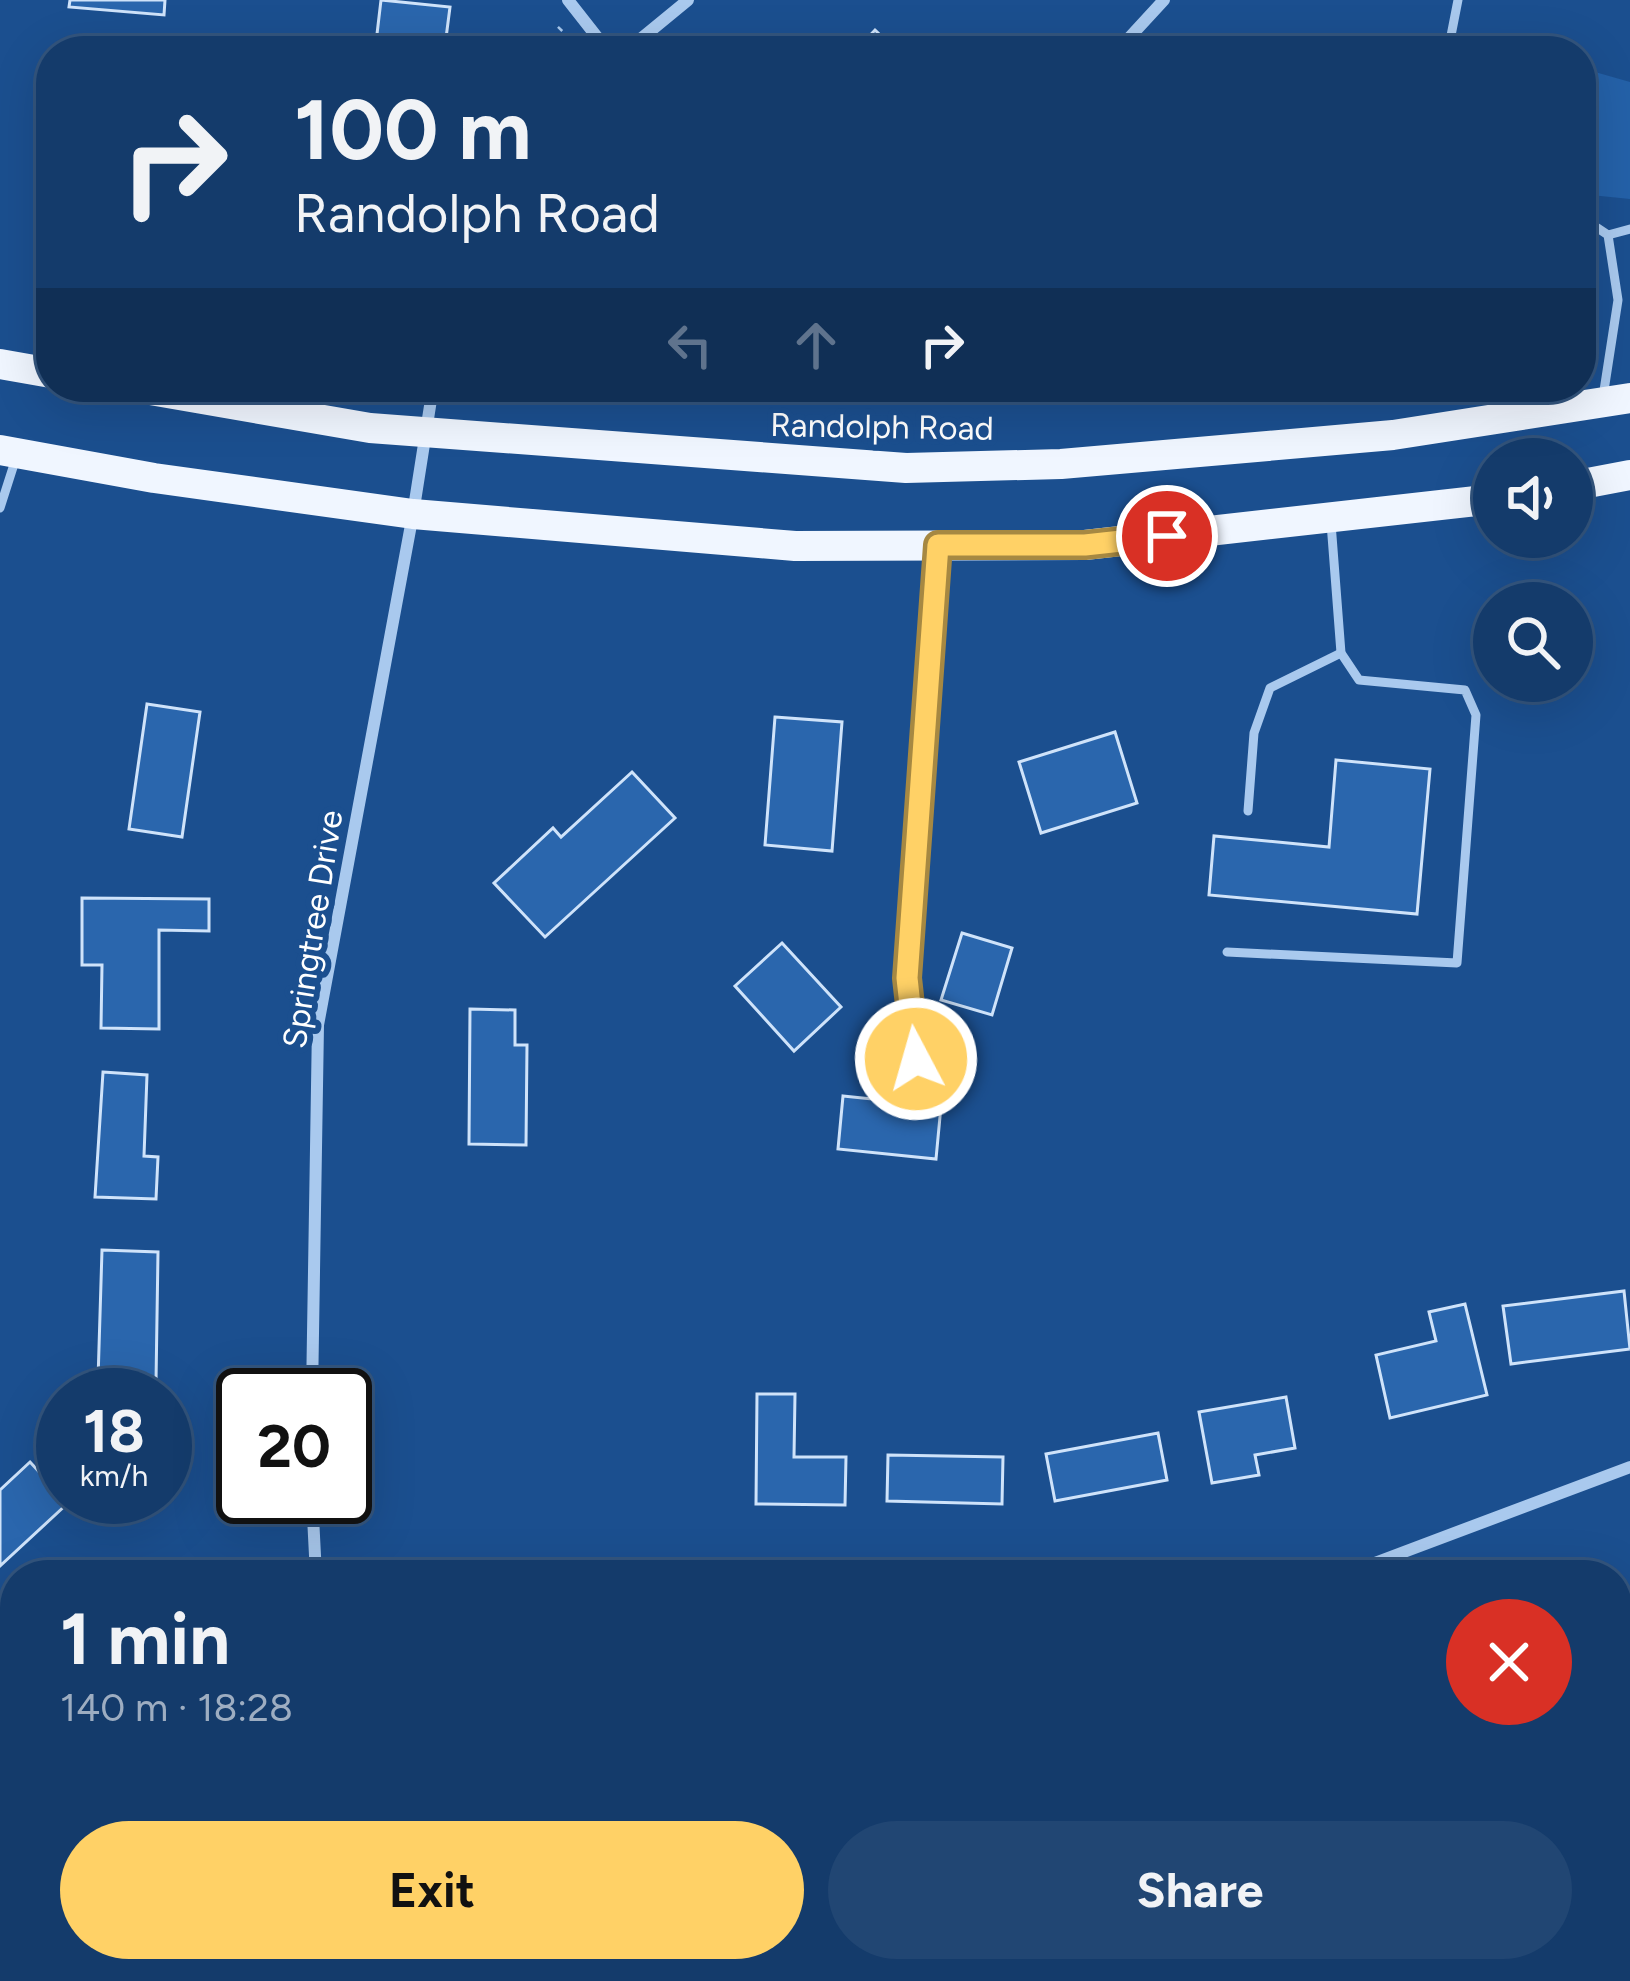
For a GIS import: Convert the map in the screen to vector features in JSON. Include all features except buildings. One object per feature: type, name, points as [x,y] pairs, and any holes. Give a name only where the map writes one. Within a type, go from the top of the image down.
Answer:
[{"type":"main road","points":[[0,364],[36,370]]},
{"type":"main road","name":"Randolph Road","points":[[220,402],[370,428],[906,468],[1061,464],[1393,435],[1616,400]]},
{"type":"main road","points":[[9,451],[154,478],[413,514],[795,546],[1085,545],[1473,501]]},
{"type":"main road","points":[[1593,482],[1630,475]]},
{"type":"street","points":[[568,0],[596,36]]},
{"type":"street","points":[[644,36],[688,0]]},
{"type":"street","points":[[1131,36],[1164,0]]},
{"type":"street","name":"Springtree Drive","points":[[312,1368],[318,1025],[431,402]]},
{"type":"street","points":[[1383,1560],[1630,1467]]},
{"type":"street","points":[[313,1524],[315,1560]]},
{"type":"lane","points":[[1451,36],[1458,0]]},
{"type":"lane","points":[[1596,227],[1608,235],[1618,300],[1616,400]]},
{"type":"lane","points":[[1608,235],[1630,229]]},
{"type":"lane","points":[[0,508],[9,451]]},
{"type":"lane","points":[[1227,952],[1457,963],[1476,715],[1465,690],[1359,680],[1341,653],[1331,518]]},
{"type":"lane","points":[[916,1059],[907,978],[938,545]]},
{"type":"lane","points":[[1248,812],[1254,733],[1270,688],[1341,653]]},
{"type":"shaded area","points":[[1596,72],[1630,82],[1630,199],[1596,196]]},
{"type":"route","points":[[916,1059],[907,978],[938,545],[1085,545],[1167,536]]}]
